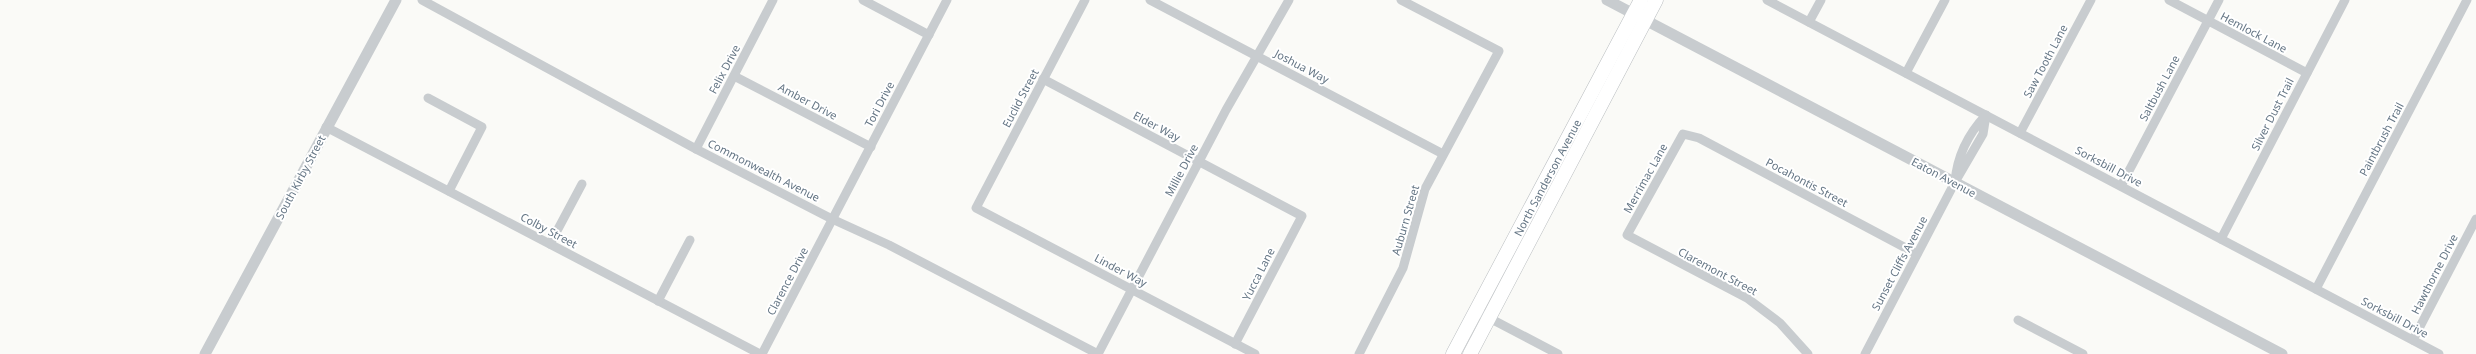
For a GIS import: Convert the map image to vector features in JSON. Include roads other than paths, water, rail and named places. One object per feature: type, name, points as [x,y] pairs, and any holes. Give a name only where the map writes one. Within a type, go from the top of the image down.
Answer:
[{"type":"highway","name":"North Sanderson Avenue","points":[[1470,354],[1639,17],[1641,0]]},
{"type":"highway","name":"North Sanderson Avenue","points":[[1453,354],[1639,17],[1656,0]]},
{"type":"street","name":"South Kirby Street","points":[[205,354],[326,127],[396,0]]},
{"type":"street","name":"Commonwealth Avenue","points":[[422,0],[696,149],[832,219],[889,244],[1098,354]]},
{"type":"street","name":"Felix Drive","points":[[696,149],[774,0]]},
{"type":"street","points":[[863,0],[929,35]]},
{"type":"street","name":"Tori Drive","points":[[832,219],[947,0]]},
{"type":"street","name":"Euclid Street","points":[[976,208],[1085,0]]},
{"type":"street","name":"Joshua Way","points":[[1150,0],[1443,154]]},
{"type":"street","name":"Millie Drive","points":[[1098,354],[1199,161],[1289,0]]},
{"type":"street","name":"Auburn Street","points":[[1359,354],[1403,268],[1421,201],[1443,154],[1499,51],[1401,0]]},
{"type":"street","name":"Eaton Avenue","points":[[1607,0],[2282,354]]},
{"type":"street","name":"Sorksbill Drive","points":[[1767,0],[2439,354]]},
{"type":"street","points":[[1809,22],[1821,0]]},
{"type":"street","points":[[1906,73],[1944,0]]},
{"type":"street","name":"Saw Tooth Lane","points":[[2020,134],[2091,0]]},
{"type":"street","name":"Hemlock Lane","points":[[2169,0],[2307,73]]},
{"type":"street","name":"Saltbush Lane","points":[[2120,186],[2219,0]]},
{"type":"street","name":"Silver Dust Trail","points":[[2221,239],[2345,0]]},
{"type":"street","name":"Paintbrush Trail","points":[[2316,289],[2467,0]]},
{"type":"street","name":"Amber Drive","points":[[734,76],[870,147]]},
{"type":"street","name":"Elder Way","points":[[1043,79],[1302,216]]},
{"type":"street","points":[[428,98],[482,127],[449,191]]},
{"type":"street","name":"Sunset Cliffs Avenue","points":[[1865,354],[1954,182],[1983,134],[1986,115]]},
{"type":"street","name":"Colby Street","points":[[326,127],[761,354]]},
{"type":"street","name":"Merrimac Lane","points":[[1627,235],[1683,134]]},
{"type":"street","name":"Pocahontis Street","points":[[1683,134],[1699,138],[1917,254]]},
{"type":"street","points":[[550,244],[582,184]]},
{"type":"street","name":"Linder Way","points":[[976,208],[1255,354]]},
{"type":"street","name":"Yucca Lane","points":[[1236,344],[1302,216]]},
{"type":"street","name":"Clarence Drive","points":[[761,354],[832,219]]},
{"type":"street","name":"Hawthorne Drive","points":[[2413,340],[2476,219]]},
{"type":"street","name":"Claremont Street","points":[[1627,235],[1747,298],[1780,323],[1808,354]]},
{"type":"street","points":[[658,301],[690,240]]},
{"type":"street","points":[[1476,311],[1558,354]]},
{"type":"street","points":[[2018,320],[2083,354]]}]
